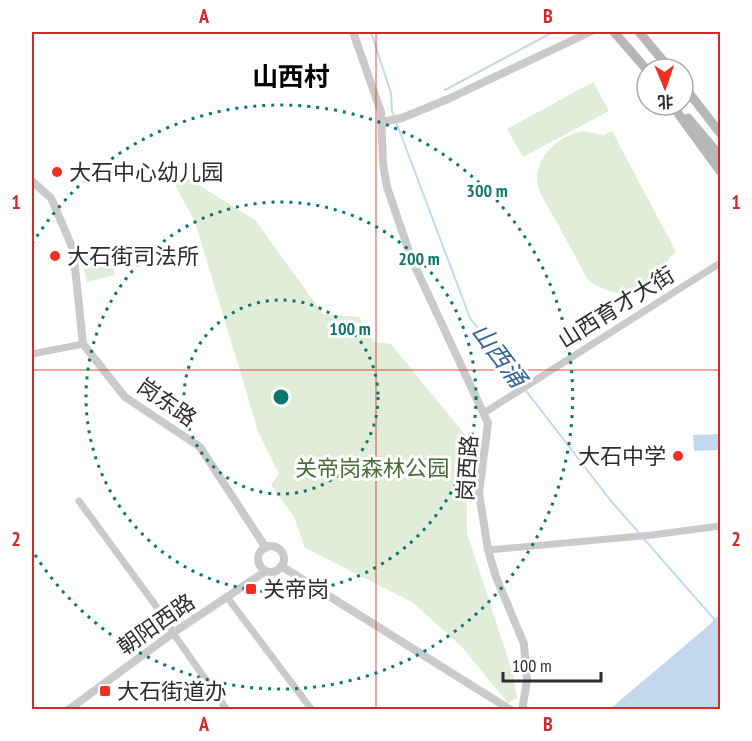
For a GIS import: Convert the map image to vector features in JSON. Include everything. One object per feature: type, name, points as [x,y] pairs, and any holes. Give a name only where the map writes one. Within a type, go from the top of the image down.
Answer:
[{"type":"main road","points":[[614,32],[636,57]]},
{"type":"main road","points":[[639,32],[660,57]]},
{"type":"main road","points":[[695,96],[720,123]]},
{"type":"main road","points":[[695,99],[720,133]]},
{"type":"main road","points":[[681,117],[720,171]]},
{"type":"main road","points":[[687,117],[720,156]]},
{"type":"street","name":"岗西路","points":[[353,32],[386,122],[383,164],[387,187],[412,260],[488,423],[479,493],[488,550],[496,577],[524,644],[527,670],[522,710]]},
{"type":"street","points":[[386,122],[402,118],[448,99],[590,32]]},
{"type":"street","points":[[32,181],[51,198],[72,249],[83,344],[32,354]]},
{"type":"street","name":"山西育才大街","points":[[484,413],[720,263]]},
{"type":"street","name":"岗东路","points":[[83,344],[125,397],[200,447],[266,548]]},
{"type":"street","points":[[79,501],[167,621],[227,710]]},
{"type":"street","points":[[488,550],[635,537],[720,526]]},
{"type":"street","points":[[275,547],[282,553],[284,561],[281,566],[273,572],[266,571],[261,567],[260,553],[266,548],[275,547]]},
{"type":"street","points":[[281,566],[511,710]]},
{"type":"street","name":"朝阳西路","points":[[68,710],[173,633],[266,571]]},
{"type":"street","points":[[227,597],[312,710]]},
{"type":"green space","points":[[593,82],[609,111],[523,157],[507,129]]},
{"type":"green space","points":[[583,131],[604,135],[612,131],[676,252],[657,279],[641,291],[613,292],[588,280],[539,190],[537,179],[542,159],[555,144]]},
{"type":"green space","name":"关帝岗森林公园","points":[[184,176],[255,220],[323,314],[359,317],[374,342],[391,344],[466,436],[467,533],[513,674],[517,698],[508,703],[462,647],[412,602],[305,548],[294,517],[271,485],[279,474],[258,431],[195,222],[175,185]]},
{"type":"green space","points":[[111,258],[115,275],[87,282],[83,265]]},
{"type":"water","points":[[718,434],[718,450],[694,451],[693,435]]},
{"type":"water","points":[[720,614],[720,709],[610,709],[708,626]]},
{"type":"waterway","name":"山西涌","points":[[371,32],[391,93],[392,111],[470,318],[611,501],[640,534]]},
{"type":"waterway","points":[[445,90],[553,32]]},
{"type":"waterway","name":"山西涌","points":[[644,539],[715,620]]},
{"type":"place","name":"大石中心幼儿园","points":[[57,172]]},
{"type":"place","name":"大石街司法所","points":[[55,256]]},
{"type":"place","name":"大石中学","points":[[678,456]]},
{"type":"place","name":"关帝岗","points":[[251,589]]},
{"type":"place","name":"大石街道办","points":[[105,691]]},
{"type":"district","name":"山西村","points":[[291,76]]}]
